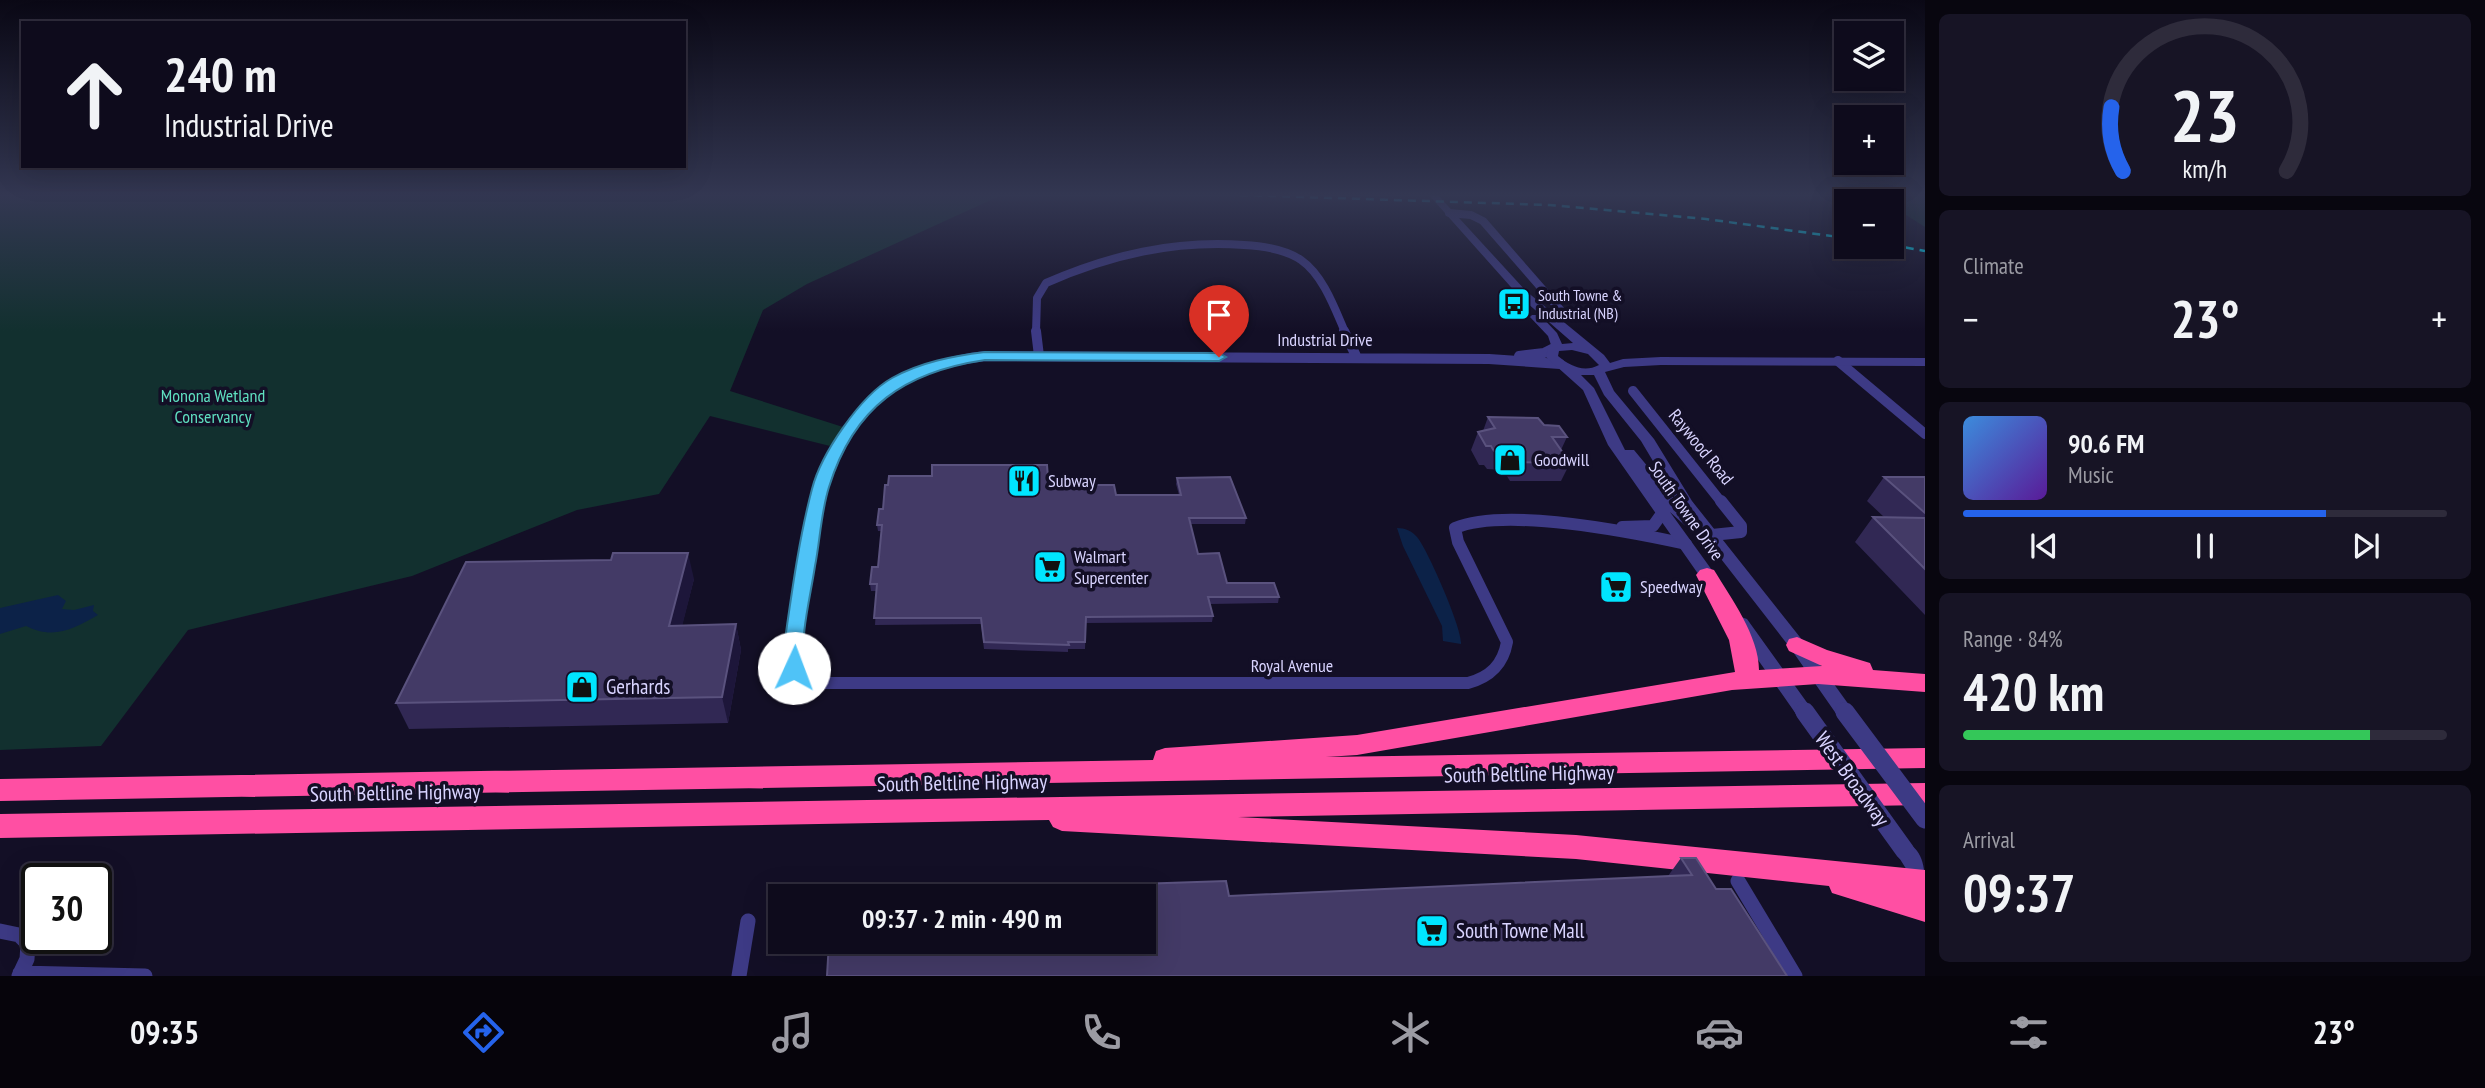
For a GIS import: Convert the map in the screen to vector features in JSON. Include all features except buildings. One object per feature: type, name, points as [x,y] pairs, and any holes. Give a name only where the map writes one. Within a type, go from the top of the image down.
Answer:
[{"type":"highway","points":[[1707,575],[1734,626],[1748,663],[1747,676],[1739,681]]},
{"type":"highway","points":[[1797,645],[1849,666],[1925,683]]},
{"type":"highway","points":[[888,774],[1357,745],[1739,681],[1779,677],[1818,675],[1925,683]]},
{"type":"highway","name":"South Beltline Highway","points":[[0,790],[1925,758]]},
{"type":"highway","name":"South Beltline Highway","points":[[0,826],[1925,794]]},
{"type":"highway","points":[[886,811],[1563,846],[1925,882]]},
{"type":"highway","points":[[1763,865],[1861,888],[1925,909]]},
{"type":"street","points":[[1472,240],[1540,311],[1592,352]]},
{"type":"street","points":[[1499,240],[1564,314]]},
{"type":"street","points":[[1040,356],[1035,310],[1039,290],[1045,283],[1147,249],[1240,246],[1268,247],[1302,259],[1315,274],[1357,358]]},
{"type":"street","points":[[1490,260],[1507,289],[1553,335],[1556,347],[1552,357],[1562,366],[1583,372],[1640,361],[1925,362]]},
{"type":"street","points":[[1556,347],[1572,346],[1592,352],[1696,361]]},
{"type":"street","name":"Industrial Drive","points":[[1489,359],[1544,353],[1556,347]]},
{"type":"street","name":"South Towne Drive","points":[[1592,352],[1603,359],[1600,370],[1608,392],[1647,439],[1686,504],[1818,675]]},
{"type":"street","name":"Industrial Drive","points":[[794,668],[793,653],[798,618],[821,487],[841,445],[863,411],[877,397],[911,373],[943,362],[985,356],[1489,359],[1562,366]]},
{"type":"street","points":[[1838,361],[1925,434]]},
{"type":"street","name":"South Towne Drive","points":[[1562,366],[1588,388],[1611,436],[1779,677]]},
{"type":"street","name":"Raywood Road","points":[[1633,391],[1741,526],[1741,532],[1734,536],[1712,535]]},
{"type":"street","points":[[1611,436],[1654,478],[1691,526],[1712,535]]},
{"type":"street","name":"Royal Avenue","points":[[1591,528],[1656,526],[1661,521],[1663,512]]},
{"type":"street","name":"Royal Avenue","points":[[794,668],[802,676],[822,684],[1481,680],[1500,663],[1506,653],[1507,642],[1458,542],[1456,526],[1474,520],[1591,528],[1686,544]]},
{"type":"street","name":"West Broadway","points":[[1818,675],[1925,819]]},
{"type":"street","name":"West Broadway","points":[[1779,677],[1925,882]]},
{"type":"street","points":[[1738,881],[1795,976]]},
{"type":"street","points":[[739,976],[748,921]]},
{"type":"street","points":[[0,931],[18,933],[27,942],[29,954],[20,975],[145,976]]},
{"type":"green space","name":"Monona Wetland Conservancy","points":[[0,240],[904,240],[807,284],[763,310],[730,391],[843,427],[830,446],[710,416],[659,494],[577,510],[412,576],[188,630],[101,746],[0,750]]},
{"type":"water","points":[[1397,528],[1411,532],[1422,544],[1451,607],[1461,644],[1443,641],[1442,626]]},
{"type":"water","points":[[58,595],[66,601],[62,609],[74,610],[94,605],[93,611],[98,615],[63,631],[46,632],[26,626],[0,634],[0,608]]},
{"type":"railway","points":[[1904,247],[1925,251]]},
{"type":"place","name":"South Towne & Industrial (NB)","points":[[1514,304]]},
{"type":"place","name":"Goodwill","points":[[1510,460]]},
{"type":"place","name":"Subway","points":[[1024,481]]},
{"type":"place","name":"Walmart Supercenter","points":[[1050,567]]},
{"type":"place","name":"Speedway","points":[[1616,587]]},
{"type":"place","name":"Gerhards","points":[[582,687]]},
{"type":"place","name":"South Towne Mall","points":[[1432,931]]},
{"type":"route","points":[[794,668],[793,653],[798,618],[821,487],[832,461],[863,411],[896,382],[911,373],[943,362],[985,356],[1219,357]]}]
